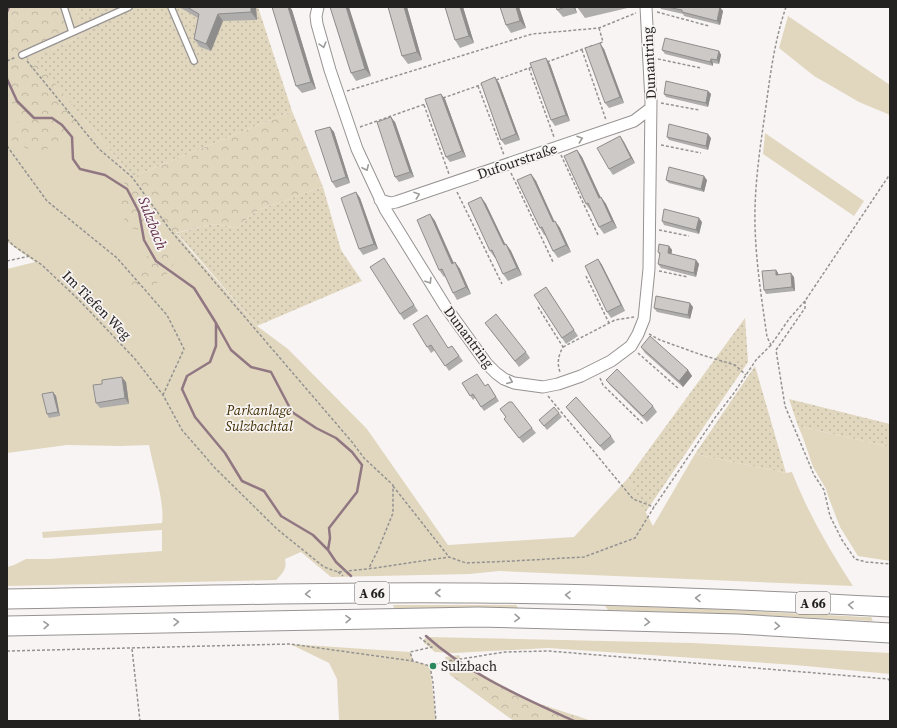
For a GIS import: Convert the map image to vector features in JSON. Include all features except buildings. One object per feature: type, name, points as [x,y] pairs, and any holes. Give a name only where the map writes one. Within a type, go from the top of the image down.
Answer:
[{"type":"highway","name":"A 66","points":[[7,599],[344,593],[477,593],[737,599],[890,607]]},
{"type":"highway","name":"A 66","points":[[7,626],[478,617],[738,624],[890,633]]},
{"type":"street","name":"Dunantring","points":[[318,7],[316,16],[317,24],[338,94],[357,149],[380,200],[444,306],[487,364],[504,378],[514,383],[543,387],[564,382],[595,370],[611,361],[631,346],[640,329],[645,314],[650,269],[651,142],[651,105],[646,8]]},
{"type":"street","name":"Dufourstraße","points":[[380,200],[391,203],[396,202],[634,121],[651,105]]},
{"type":"lane","points":[[64,7],[72,32]]},
{"type":"lane","points":[[22,55],[129,7]]},
{"type":"lane","points":[[171,7],[194,61]]},
{"type":"path","points":[[771,345],[767,337],[758,272],[755,208],[760,148],[771,70],[786,7]]},
{"type":"path","points":[[338,94],[532,34],[599,28],[646,8],[709,26]]},
{"type":"path","points":[[542,63],[603,42],[599,28]]},
{"type":"path","points":[[582,49],[610,129]]},
{"type":"path","points":[[22,55],[99,149],[132,177],[171,231],[352,442],[364,458],[393,486],[449,556],[466,563],[584,557],[635,538],[654,507],[756,360],[771,345],[789,319],[805,301],[890,174]]},
{"type":"path","points":[[649,57],[701,68]]},
{"type":"path","points":[[493,81],[536,66]]},
{"type":"path","points":[[437,100],[485,83]]},
{"type":"path","points":[[478,86],[507,164],[553,262]]},
{"type":"path","points":[[351,130],[430,102]]},
{"type":"path","points":[[424,105],[453,183],[502,284]]},
{"type":"path","points":[[651,105],[699,110]]},
{"type":"path","points":[[651,142],[701,153]]},
{"type":"path","points":[[7,146],[47,201],[116,258],[167,315],[184,350],[163,395]]},
{"type":"path","points":[[650,228],[689,236]]},
{"type":"path","name":"Im Tiefen Weg","points":[[7,239],[14,246],[42,265],[79,300],[135,359],[163,395],[182,430],[215,468],[277,529],[324,568],[338,572],[343,576]]},
{"type":"path","points":[[7,261],[30,256]]},
{"type":"path","points":[[650,269],[688,277]]},
{"type":"path","points":[[586,276],[609,323]]},
{"type":"path","points":[[805,301],[805,308],[776,350],[785,406],[814,476],[824,490],[830,516],[842,540],[855,559],[866,562],[890,564]]},
{"type":"path","points":[[538,307],[563,347]]},
{"type":"path","points":[[564,382],[558,363],[563,347],[615,320],[633,318],[645,314]]},
{"type":"path","points":[[640,329],[660,340],[735,365],[746,374]]},
{"type":"path","points":[[631,346],[679,389]]},
{"type":"path","points":[[595,370],[603,385],[644,425]]},
{"type":"path","points":[[543,387],[548,397],[633,499],[654,507]]},
{"type":"path","points":[[369,568],[393,513],[393,486]]},
{"type":"path","points":[[338,572],[449,556]]},
{"type":"path","points":[[413,661],[410,652],[432,647],[419,637]]},
{"type":"path","points":[[7,651],[290,644],[413,661],[430,666],[448,661],[505,652],[549,651],[888,679],[890,681]]},
{"type":"path","points":[[132,649],[140,721]]},
{"type":"path","points":[[430,666],[436,721]]},
{"type":"green space","name":"Parkanlage Sulzbachtal","points":[[7,7],[76,7],[83,35],[34,58],[190,250],[257,326],[288,349],[367,429],[448,545],[574,537],[628,478],[653,526],[695,454],[786,473],[792,472],[805,502],[853,586],[499,571],[470,574],[331,577],[301,552],[285,559],[284,571],[276,580],[7,586],[7,567],[26,559],[48,559],[162,551],[162,530],[43,538],[42,532],[162,523],[162,505],[149,445],[67,445],[7,453],[7,269],[35,262],[7,242]]},
{"type":"green space","points":[[7,7],[55,7],[64,18],[66,31],[41,59],[83,117],[78,136],[66,143],[40,151],[28,149],[14,143],[10,136],[14,125],[22,119],[13,104],[7,101]]},
{"type":"green space","points":[[76,7],[258,7],[292,111],[132,177],[34,58],[83,35]]},
{"type":"green space","points":[[788,16],[890,85],[890,115],[859,102],[814,76],[779,48]]},
{"type":"green space","points":[[292,111],[323,187],[261,209],[252,214],[238,228],[216,224],[167,235],[133,229],[125,222],[121,206],[121,193],[125,181]]},
{"type":"green space","points":[[765,133],[864,201],[854,216],[763,154]]},
{"type":"green space","points":[[323,187],[341,250],[362,281],[257,326],[177,233],[216,224],[238,228],[252,214],[261,209]]},
{"type":"green space","points":[[158,252],[170,253],[175,261],[170,270],[158,282],[149,288],[136,290],[128,288],[128,276],[139,271],[143,261],[149,255]]},
{"type":"green space","points":[[745,318],[748,362],[645,513],[628,478]]},
{"type":"green space","points":[[755,366],[786,473],[695,454]]},
{"type":"green space","points":[[789,399],[890,424],[890,447],[798,426]]},
{"type":"green space","points":[[798,426],[890,447],[890,561],[858,556],[840,527],[826,489],[813,467]]},
{"type":"green space","points":[[393,605],[516,605],[519,609],[394,608]]},
{"type":"green space","points":[[605,606],[690,608],[871,617],[873,621],[735,614],[608,610]]},
{"type":"green space","points":[[429,637],[693,643],[890,653],[890,674],[795,665],[548,648],[454,653],[435,652],[424,643],[424,639]]},
{"type":"green space","points":[[290,644],[410,652],[413,661],[430,666],[436,721],[339,721],[337,679],[329,663]]},
{"type":"green space","points":[[459,655],[462,663],[531,701],[592,721],[514,721],[450,675],[445,657]]},
{"type":"waterway","name":"Sulzbach","points":[[7,12],[9,7]]},
{"type":"waterway","name":"Sulzbach","points":[[7,79],[17,101],[34,118],[52,118],[62,125],[72,137],[73,159],[80,169],[105,175],[127,189],[139,212],[144,240],[156,261],[194,288],[231,350],[251,367],[271,372],[292,412],[316,428],[336,438],[352,452],[362,465],[357,492],[329,528],[330,538],[328,550],[336,562],[351,576]]},
{"type":"waterway","name":"Sulzbach","points":[[216,323],[216,346],[210,362],[187,376],[182,389],[195,417],[225,453],[242,481],[264,491],[281,516],[313,535],[328,550]]},
{"type":"waterway","name":"Sulzbach","points":[[426,636],[442,650],[496,684],[574,721]]},
{"type":"place","name":"Sulzbach","points":[[433,666]]}]
